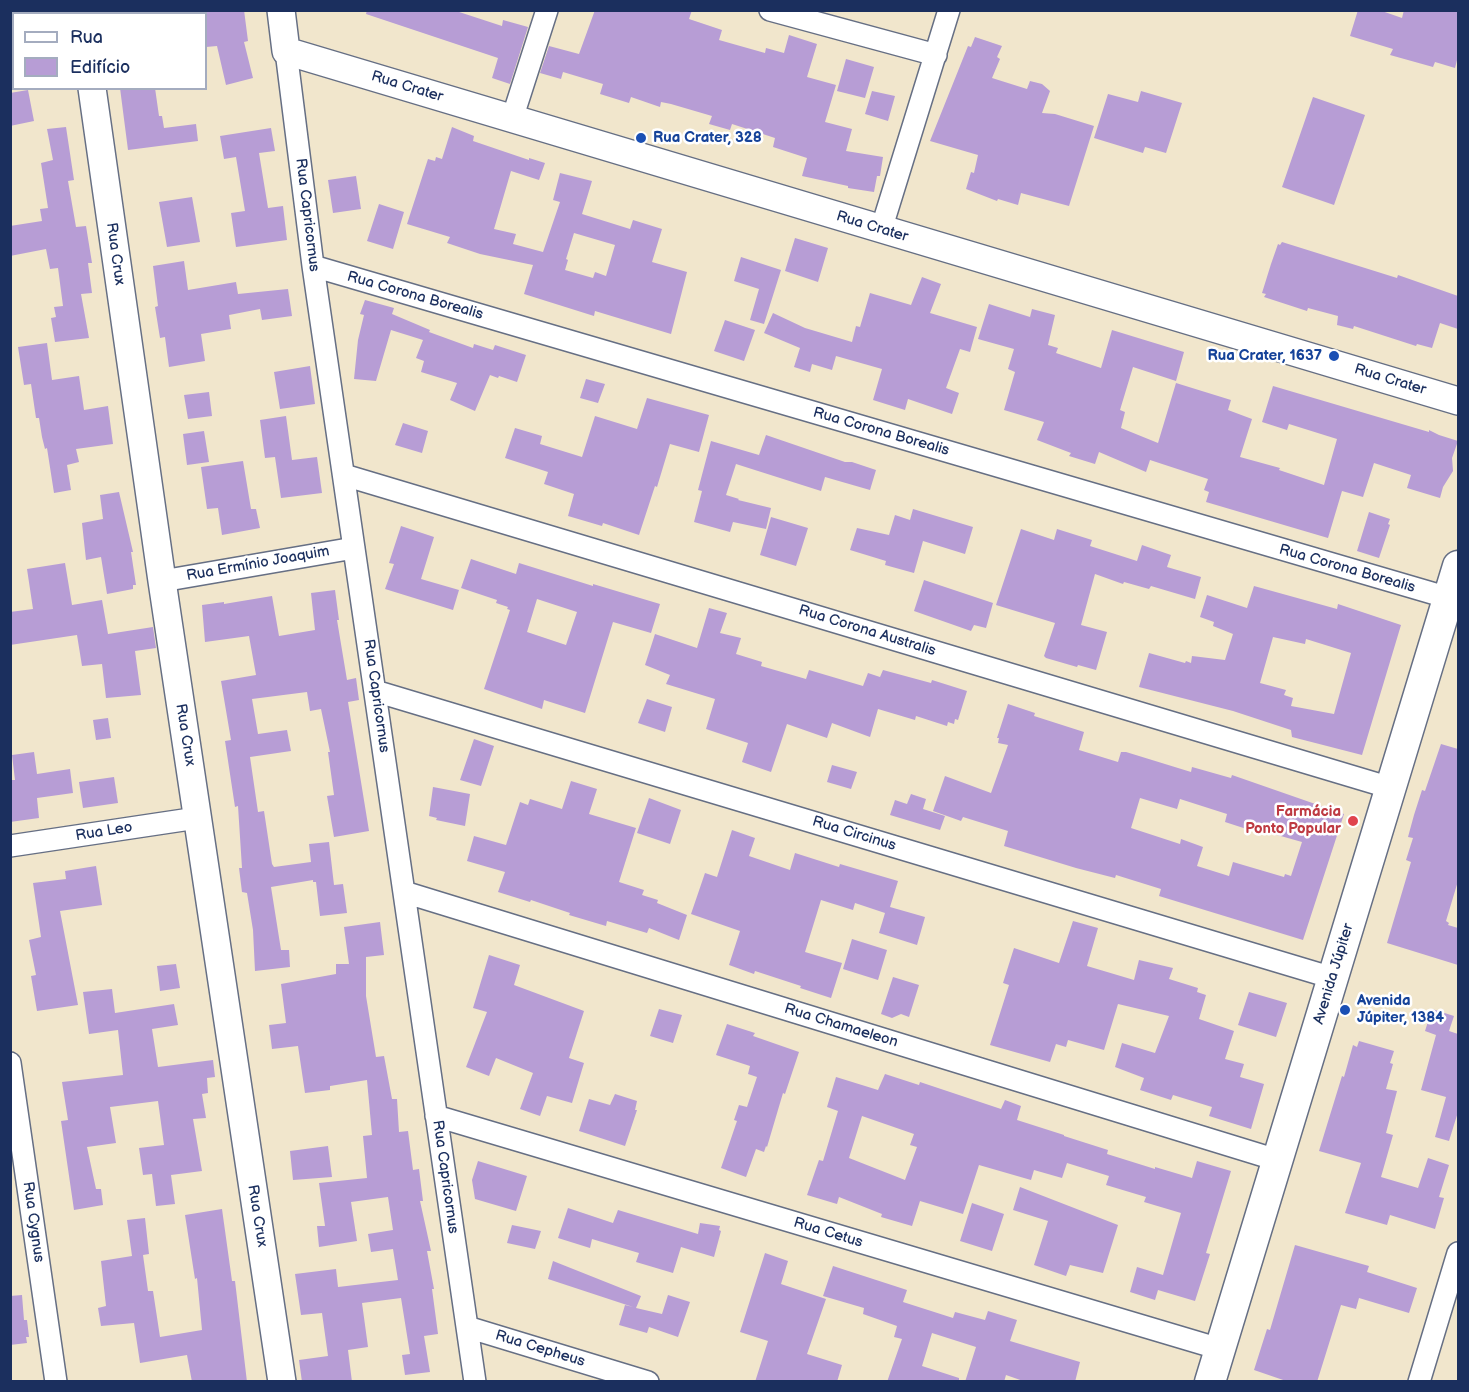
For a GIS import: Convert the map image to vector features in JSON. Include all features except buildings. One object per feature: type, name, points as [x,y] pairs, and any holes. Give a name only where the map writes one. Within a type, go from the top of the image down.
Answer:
[{"type":"main road","name":"Avenida Júpiter","points":[[1210,1382],[1458,568]]},
{"type":"street","name":"Rua Capricornus","points":[[281,10],[313,266],[475,1382]]},
{"type":"street","points":[[512,119],[547,10]]},
{"type":"street","points":[[770,10],[936,55]]},
{"type":"street","points":[[881,230],[949,10]]},
{"type":"street","name":"Rua Crater","points":[[286,51],[1458,401]]},
{"type":"street","name":"Rua Crux","points":[[92,90],[162,581],[282,1382]]},
{"type":"street","name":"Rua Corona Borealis","points":[[313,266],[1449,598]]},
{"type":"street","name":"Rua Corona Australis","points":[[344,475],[1391,788]]},
{"type":"street","name":"Rua Ermínio Joaquim","points":[[162,581],[354,548]]},
{"type":"street","name":"Rua Circinus","points":[[375,690],[1333,978]]},
{"type":"street","name":"Rua Leo","points":[[10,846],[197,818]]},
{"type":"street","name":"Rua Chamaeleon","points":[[404,892],[1277,1160]]},
{"type":"street","name":"Rua Cygnus","points":[[10,1063],[56,1382]]},
{"type":"street","name":"Rua Cetus","points":[[436,1116],[1220,1349]]},
{"type":"street","points":[[1419,1382],[1458,1253]]},
{"type":"street","name":"Rua Cepheus","points":[[467,1327],[648,1382]]},
{"type":"place","name":"Rua Crater, 328","points":[[641,138]]},
{"type":"place","name":"Rua Crater, 1637","points":[[1334,356]]},
{"type":"place","name":"Farmácia Ponto Popular","points":[[1353,821]]},
{"type":"place","name":"Avenida Júpiter, 1384","points":[[1345,1010]]}]
